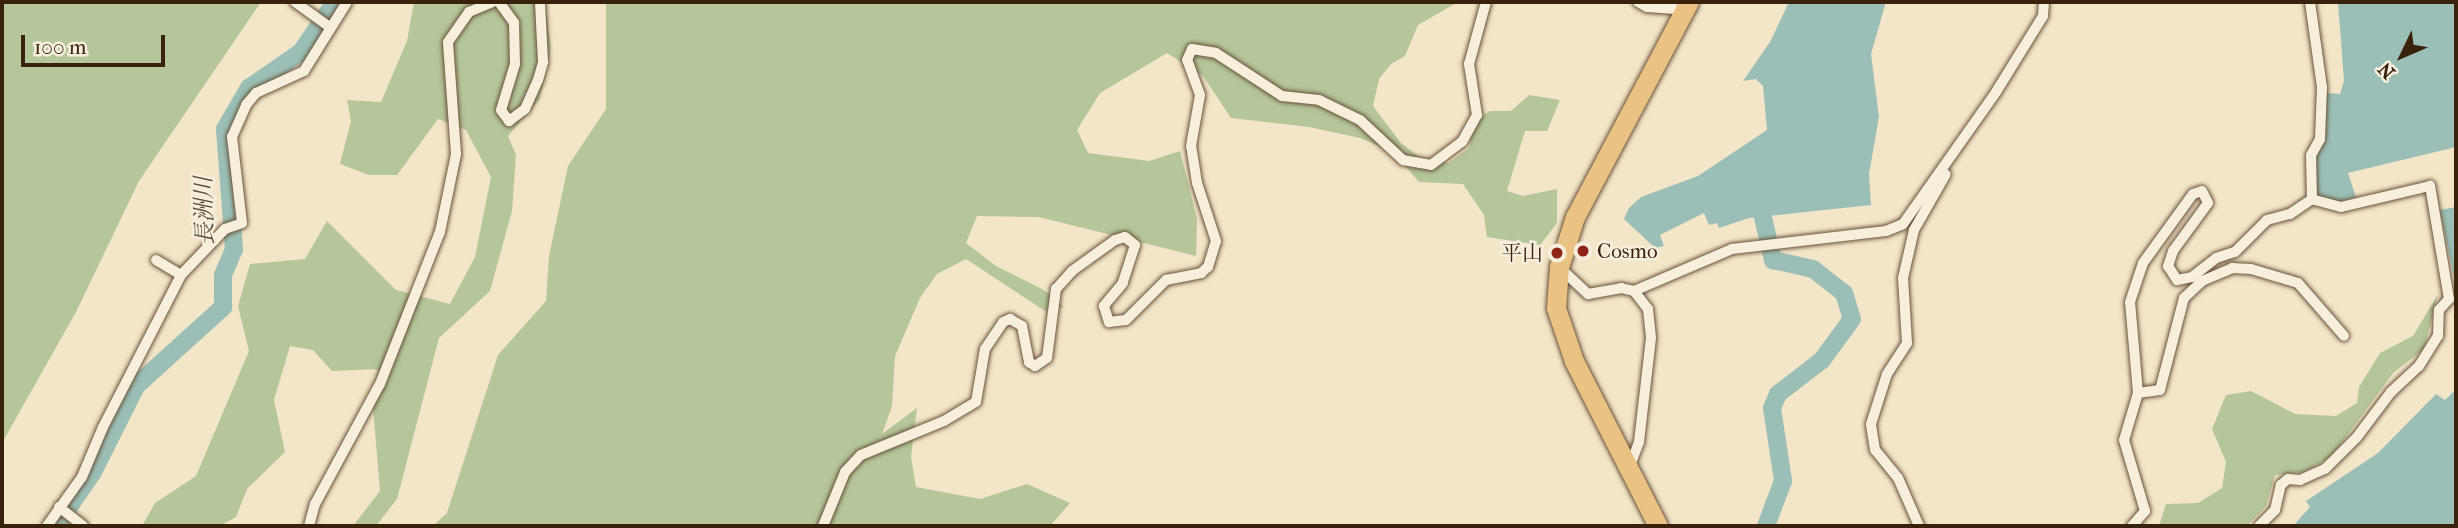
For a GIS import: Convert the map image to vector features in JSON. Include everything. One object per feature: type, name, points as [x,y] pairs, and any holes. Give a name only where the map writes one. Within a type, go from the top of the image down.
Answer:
[{"type":"highway","points":[[1658,526],[1630,465],[1574,362],[1556,308],[1559,267],[1575,218],[1687,6]]},
{"type":"street","points":[[295,2],[331,28]]},
{"type":"street","points":[[47,526],[82,477],[103,427],[181,275],[225,229],[242,223],[232,137],[246,105],[256,93],[304,71],[347,2]]},
{"type":"street","points":[[309,526],[315,503],[380,384],[440,232],[456,154],[448,42],[469,12],[493,2]]},
{"type":"street","points":[[499,2],[514,23],[515,64],[500,110],[509,121],[524,109],[538,80],[542,62],[540,2]]},
{"type":"street","points":[[823,526],[845,471],[861,455],[944,421],[975,402],[985,349],[1003,322],[1010,319],[1022,326],[1029,362],[1035,366],[1047,358],[1056,289],[1072,271],[1115,240],[1125,237],[1135,245],[1123,283],[1104,306],[1109,322],[1126,320],[1166,279],[1201,274],[1208,267],[1216,241],[1196,183],[1191,146],[1200,95],[1187,60],[1192,49],[1216,53],[1282,96],[1319,100],[1360,120],[1403,160],[1431,165],[1462,142],[1477,115],[1469,64],[1486,2]]},
{"type":"street","points":[[1638,2],[1647,7],[1687,6]]},
{"type":"street","points":[[1559,267],[1588,294],[1621,288],[1634,291],[1732,249],[1886,231],[1903,224],[1916,211],[1950,161],[2043,16],[2047,6],[2044,2]]},
{"type":"street","points":[[2310,2],[2322,87],[2320,139],[2311,155],[2312,199]]},
{"type":"street","points":[[1919,526],[1902,486],[1875,450],[1871,424],[1887,373],[1907,343],[1903,278],[1914,230],[1950,161]]},
{"type":"street","points":[[2132,526],[2145,511],[2124,440],[2138,393],[2130,302],[2133,288],[2155,244],[2193,194],[2202,191],[2208,203],[2173,251],[2168,266],[2177,280],[2235,252],[2267,220],[2290,214],[2312,199],[2341,207],[2430,186],[2449,299],[2439,310],[2438,336],[2419,366],[2390,392],[2357,436],[2325,469],[2300,480],[2288,479],[2281,485],[2275,510],[2259,526]]},
{"type":"street","points":[[156,260],[181,275]]},
{"type":"street","points":[[2138,393],[2160,390],[2184,298],[2202,281],[2232,268],[2251,269],[2298,283],[2344,336]]},
{"type":"street","points":[[1630,465],[1639,442],[1651,338],[1648,309],[1634,291]]},
{"type":"street","points":[[59,507],[83,526]]},
{"type":"green space","points":[[2,2],[261,2],[139,181],[76,312],[2,443]]},
{"type":"green space","points":[[414,2],[545,2],[551,48],[540,99],[508,136],[516,155],[512,211],[490,291],[439,338],[397,499],[376,526],[353,526],[380,491],[373,408],[378,369],[332,371],[313,350],[290,346],[274,400],[285,452],[247,489],[236,517],[219,526],[142,526],[155,503],[196,476],[249,351],[238,306],[250,264],[305,259],[327,221],[396,290],[450,304],[475,257],[491,177],[466,130],[438,119],[397,175],[369,175],[340,164],[351,121],[347,100],[381,102],[407,41]]},
{"type":"green space","points":[[606,2],[1458,2],[1418,25],[1405,56],[1391,64],[1379,79],[1373,106],[1401,143],[1422,159],[1449,163],[1469,148],[1475,120],[1490,111],[1511,111],[1529,95],[1560,100],[1547,131],[1525,131],[1507,191],[1523,196],[1557,189],[1557,223],[1540,245],[1487,237],[1484,215],[1463,184],[1419,182],[1393,152],[1360,138],[1309,127],[1231,118],[1203,76],[1167,53],[1100,93],[1077,130],[1088,153],[1149,161],[1180,151],[1197,219],[1196,256],[1039,217],[977,216],[966,243],[996,266],[1044,290],[1064,307],[1045,311],[966,259],[937,274],[920,298],[895,356],[892,406],[882,434],[917,408],[911,457],[916,487],[980,499],[1027,484],[1070,503],[1050,526],[433,526],[447,513],[498,355],[546,301],[549,256],[568,166],[606,109]]},
{"type":"green space","points":[[2438,294],[2424,349],[2393,373],[2332,456],[2304,472],[2275,475],[2266,506],[2247,526],[2159,526],[2166,504],[2198,503],[2222,488],[2226,462],[2212,429],[2226,395],[2251,391],[2295,414],[2336,416],[2357,403],[2359,387],[2380,353],[2413,336]]},
{"type":"water","points":[[1789,2],[1886,2],[1871,54],[1879,117],[1869,174],[1871,205],[1749,218],[1719,228],[1717,223],[1709,225],[1704,213],[1660,235],[1664,246],[1655,248],[1624,219],[1629,208],[1641,197],[1698,176],[1767,130],[1763,86],[1756,79],[1743,81],[1770,42]]},
{"type":"water","points":[[2338,2],[2456,2],[2456,147],[2348,173],[2356,197],[2339,203],[2315,194],[2317,155],[2325,141],[2326,93],[2340,94],[2344,81]]},
{"type":"water","points":[[2456,207],[2456,287],[2440,210]]},
{"type":"water","points":[[2456,389],[2456,526],[2293,526],[2310,507],[2306,501],[2378,453],[2436,394],[2445,400]]},
{"type":"waterway","name":"長洲川","points":[[56,526],[93,472],[136,386],[223,307],[223,275],[234,249],[225,129],[249,88],[301,52],[335,2]]},
{"type":"waterway","points":[[1760,205],[1773,260],[1813,269],[1844,293],[1852,319],[1822,360],[1778,394],[1772,408],[1783,481],[1766,526]]},
{"type":"place","name":"Cosmo","points":[[1583,251]]},
{"type":"place","name":"平山","points":[[1557,253]]}]
